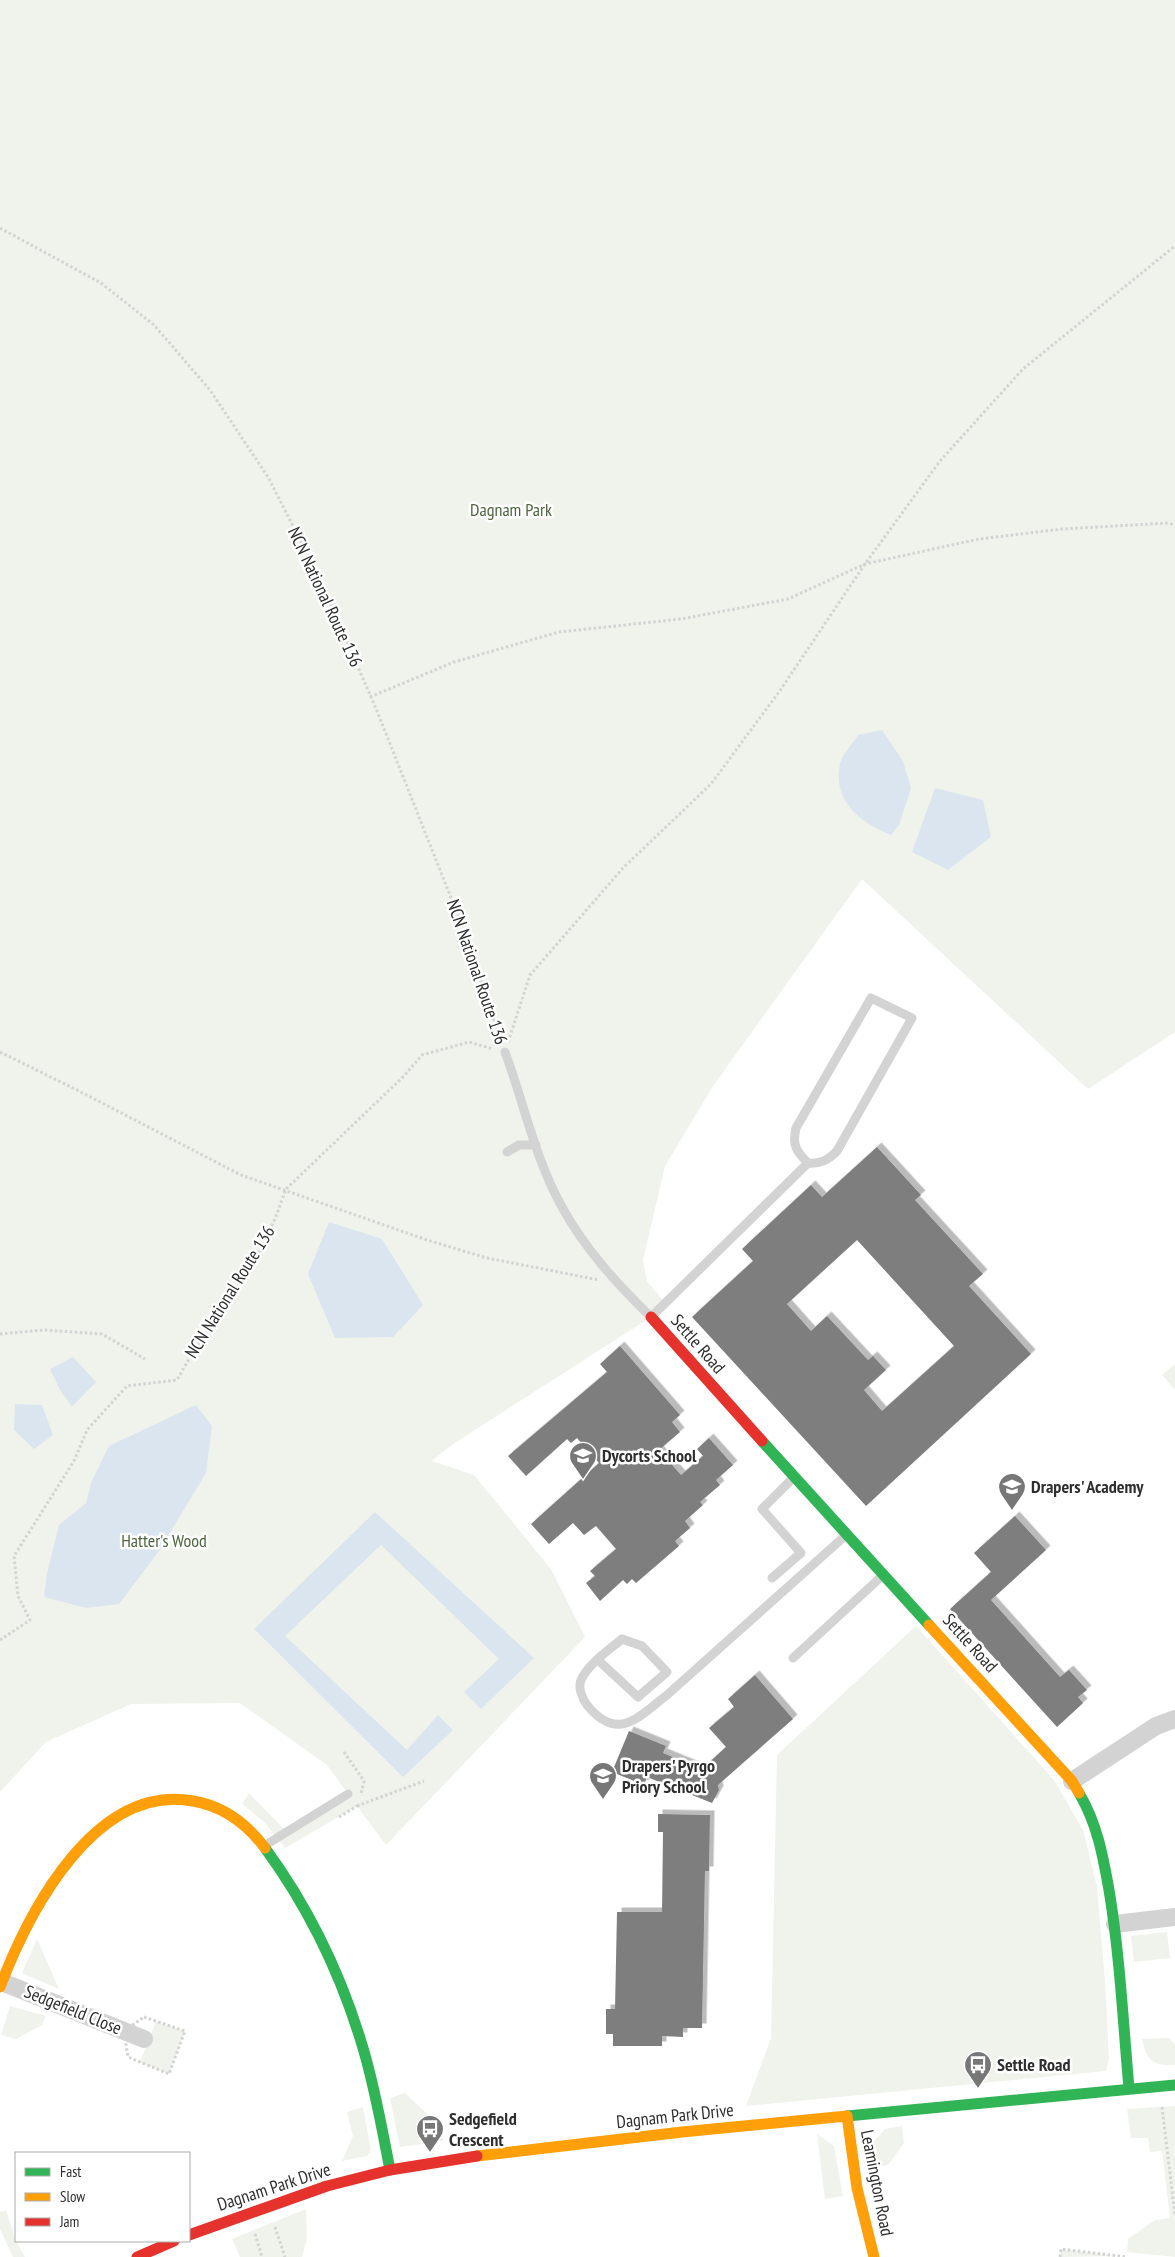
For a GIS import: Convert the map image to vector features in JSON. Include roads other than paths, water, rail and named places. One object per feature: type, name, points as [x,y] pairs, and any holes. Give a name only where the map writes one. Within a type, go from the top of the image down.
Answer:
[{"type":"street","name":"Settle Road","points":[[651,1317],[794,1477],[1072,1781],[1089,1809],[1102,1849],[1115,1924],[1129,2088]]},
{"type":"street","points":[[1072,1781],[1156,1726],[1175,1719]]},
{"type":"street","points":[[1,1985],[22,1937],[48,1891],[96,1830],[122,1812],[145,1803],[171,1797],[197,1801],[220,1808],[238,1820],[264,1846],[295,1892],[319,1939],[358,2031],[370,2073],[390,2170]]},
{"type":"street","points":[[1115,1924],[1175,1918]]},
{"type":"street","name":"Sedgefield Close","points":[[1,1985],[144,2039]]},
{"type":"street","name":"Dagnam Park Drive","points":[[190,2235],[326,2186],[390,2170],[520,2150],[1129,2088],[1175,2085]]},
{"type":"street","name":"Leamington Road","points":[[847,2116],[857,2188],[874,2257]]},
{"type":"street","points":[[137,2257],[172,2242]]},
{"type":"lane","points":[[872,998],[912,1018],[838,1151],[829,1159],[818,1164],[808,1163],[799,1153],[793,1140],[796,1128],[872,998]]},
{"type":"lane","points":[[505,1052],[536,1145],[562,1207],[617,1284],[651,1317],[808,1163]]},
{"type":"lane","points":[[506,1152],[519,1145],[536,1145]]},
{"type":"lane","points":[[772,1578],[801,1553],[762,1509],[794,1477]]},
{"type":"lane","points":[[598,1660],[638,1697],[668,1672],[642,1646],[622,1639],[598,1660],[584,1675],[580,1691],[587,1704],[604,1722],[615,1726],[627,1723],[640,1716],[668,1695],[847,1535]]},
{"type":"lane","points":[[793,1658],[884,1574]]},
{"type":"lane","points":[[264,1846],[348,1794]]},
{"type":"place","name":"Dycorts School","points":[[583,1480]]},
{"type":"place","name":"Drapers' Academy","points":[[1012,1511]]},
{"type":"place","name":"Drapers' Pyrgo Priory School","points":[[603,1800]]},
{"type":"place","name":"Settle Road","points":[[978,2089]]},
{"type":"place","name":"Sedgefield Crescent","points":[[430,2153]]},
{"type":"park label","name":"Dagnam Park","points":[[511,510]]},
{"type":"park label","name":"Hatter's Wood","points":[[164,1541]]}]
